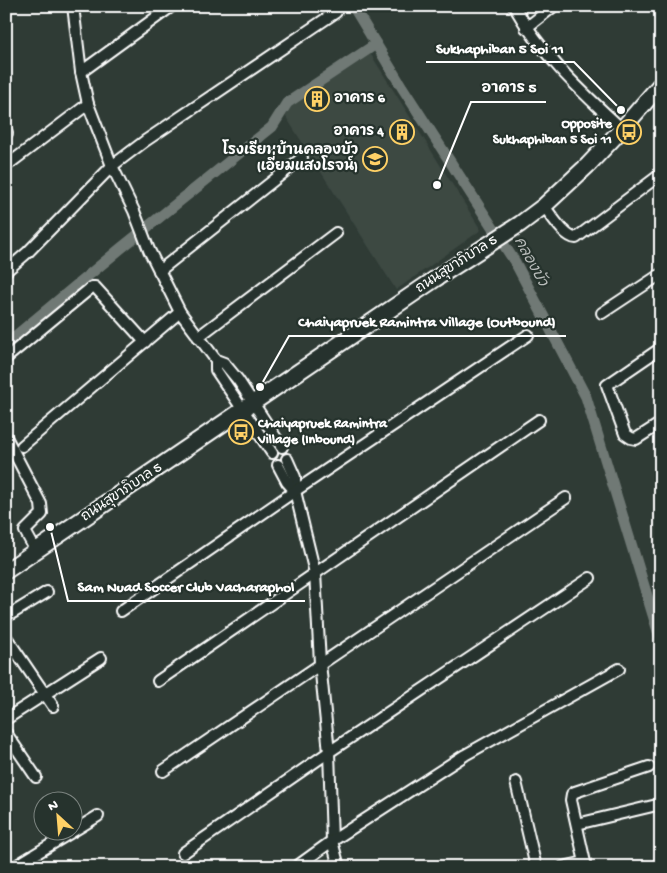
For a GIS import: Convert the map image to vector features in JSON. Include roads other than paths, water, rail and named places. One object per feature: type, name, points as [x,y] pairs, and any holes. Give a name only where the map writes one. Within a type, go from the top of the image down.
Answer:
[{"type":"street","points":[[73,6],[81,72],[88,104],[112,166],[134,211],[149,250],[180,312],[216,360],[216,370],[282,447]]},
{"type":"street","points":[[81,72],[172,6]]},
{"type":"street","points":[[514,6],[526,28],[568,79],[622,130]]},
{"type":"street","points":[[526,28],[554,6]]},
{"type":"street","points":[[6,271],[28,252],[112,166],[145,141],[336,12]]},
{"type":"street","name":"ถนนสุขาภิบาล 5","points":[[6,571],[474,253],[520,224],[544,206],[588,165],[622,130],[661,84]]},
{"type":"street","points":[[6,166],[88,104]]},
{"type":"street","points":[[159,271],[302,158]]},
{"type":"street","points":[[544,206],[565,232],[570,237],[576,238],[661,174]]},
{"type":"street","points":[[198,337],[336,233]]},
{"type":"street","points":[[602,313],[661,274]]},
{"type":"street","points":[[6,358],[95,287],[145,342]]},
{"type":"street","points":[[22,446],[180,312]]},
{"type":"street","points":[[121,611],[295,491],[528,335]]},
{"type":"street","points":[[661,348],[608,385],[625,434],[629,438],[636,439],[661,423]]},
{"type":"street","points":[[248,408],[272,453]]},
{"type":"street","points":[[158,681],[539,420]]},
{"type":"street","points":[[6,438],[41,504],[42,514],[25,530],[36,551]]},
{"type":"street","points":[[283,462],[295,477],[295,491],[315,573],[320,663],[329,752],[332,841],[339,867]]},
{"type":"street","points":[[163,771],[566,498]]},
{"type":"street","points":[[182,853],[329,752],[590,578]]},
{"type":"street","points":[[6,617],[46,592]]},
{"type":"street","points":[[6,637],[53,706]]},
{"type":"street","points":[[6,719],[101,658]]},
{"type":"street","points":[[296,867],[332,841],[465,755],[619,669]]},
{"type":"street","points":[[6,733],[36,777]]},
{"type":"street","points":[[564,867],[585,864],[572,794],[649,767]]},
{"type":"street","points":[[516,782],[536,867]]},
{"type":"street","points":[[577,824],[661,804]]},
{"type":"street","points":[[14,867],[98,816]]},
{"type":"waterway","name":"คลองบัว","points":[[353,6],[402,87],[515,262],[586,397],[661,641]]},
{"type":"waterway","points":[[6,344],[120,249],[272,127],[287,103],[376,44]]},
{"type":"place","name":"อาคาร 6","points":[[317,99]]},
{"type":"place","name":"Sukhaphiban 5 Soi 11","points":[[621,110]]},
{"type":"place","name":"อาคาร 4","points":[[402,132]]},
{"type":"place","name":"Opposite Sukhaphiban 5 Soi 11","points":[[629,132]]},
{"type":"place","name":"โรงเรียนบ้านคลองบัว (เอี่ยมแสงโรจน์)","points":[[375,159]]},
{"type":"place","name":"อาคาร 5","points":[[437,185]]},
{"type":"place","name":"Chaiyapruek Ramintra Village (Outbound)","points":[[260,387]]},
{"type":"place","name":"Chaiyapruek Ramintra Village (Inbound)","points":[[241,432]]},
{"type":"place","name":"Sam Nuad Soccer Club Vacharaphol","points":[[50,527]]}]
